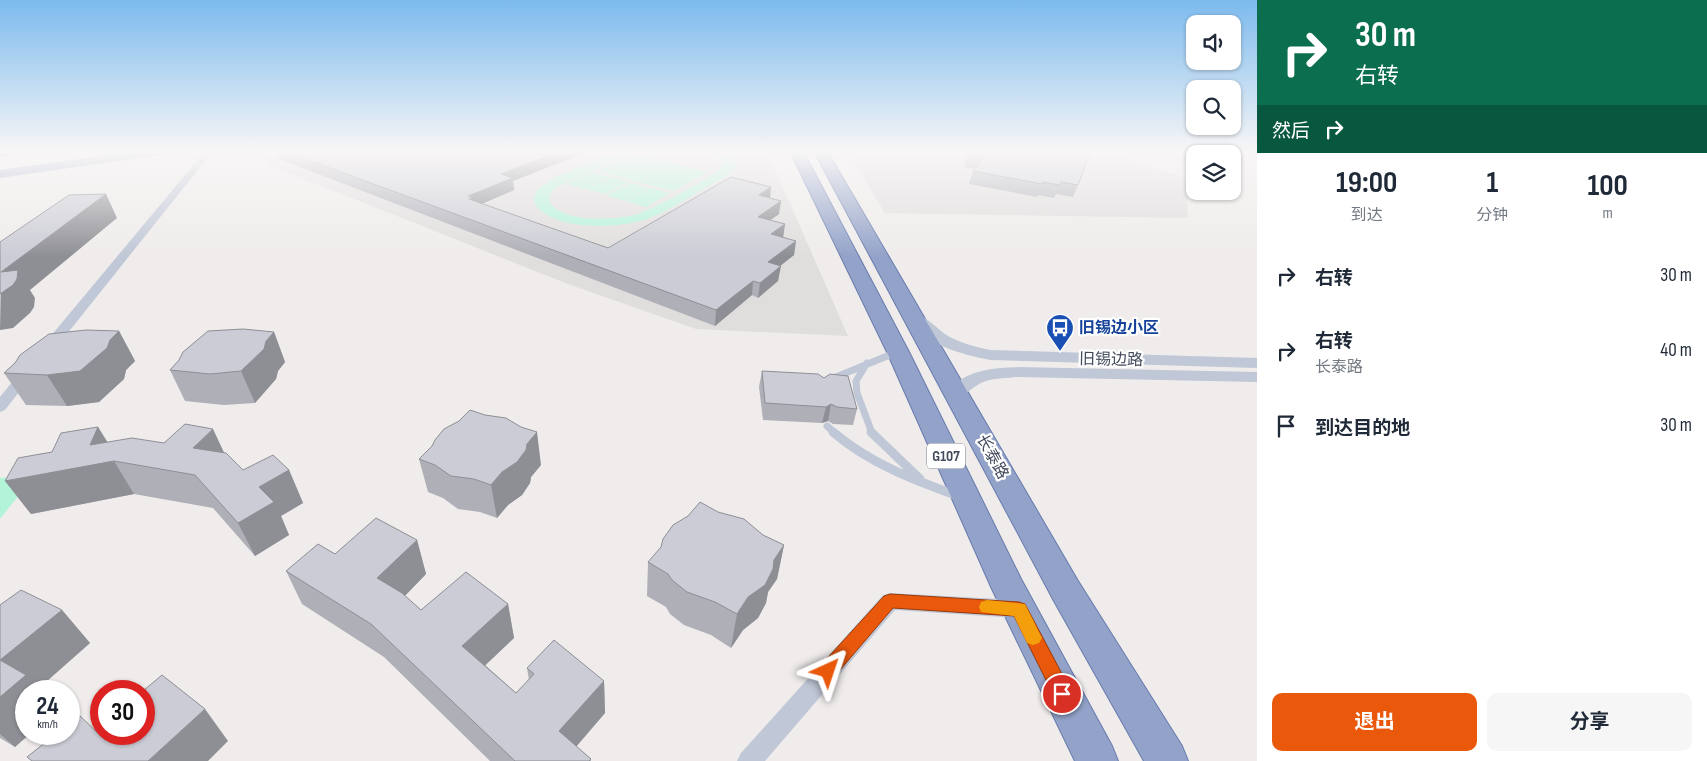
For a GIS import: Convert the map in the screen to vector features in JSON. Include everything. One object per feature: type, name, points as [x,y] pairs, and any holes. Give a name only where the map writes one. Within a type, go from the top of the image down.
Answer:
[{"type":"highway","name":"G107","points":[[814,187],[898,352],[966,500],[1019,609],[1097,761]]},
{"type":"highway","name":"长泰路","points":[[840,187],[916,318],[1066,591],[1168,761]]},
{"type":"street","points":[[43,354],[180,187]]},
{"type":"street","name":"旧锡边路","points":[[916,318],[930,332],[944,342],[970,351],[990,355],[1257,363]]},
{"type":"street","points":[[0,407],[31,369]]},
{"type":"street","name":"旧锡边路","points":[[957,392],[967,383],[997,373],[1257,377]]},
{"type":"street","points":[[749,761],[890,601],[1019,609]]},
{"type":"lane","points":[[823,385],[826,381],[898,352]]},
{"type":"lane","points":[[868,364],[856,381],[857,393],[872,434],[925,484]]},
{"type":"lane","points":[[827,426],[834,433],[877,461],[925,484],[966,500]]},
{"type":"shaded area","points":[[323,187],[783,187],[848,336],[696,329],[568,284]]},
{"type":"shaded area","points":[[869,187],[1186,187],[1188,218],[885,213]]},
{"type":"green space","points":[[558,187],[552,192],[549,200],[556,209],[565,214],[602,219],[634,215],[665,202],[691,187],[707,187],[652,217],[608,226],[575,224],[546,214],[536,206],[534,197],[540,188]]},
{"type":"green space","points":[[576,187],[590,187],[585,189]]},
{"type":"green space","points":[[591,187],[620,187],[604,194],[586,189]]},
{"type":"green space","points":[[624,187],[649,188],[625,201],[606,195]]},
{"type":"green space","points":[[656,187],[681,187],[673,191]]},
{"type":"green space","points":[[651,188],[670,193],[646,207],[626,201]]},
{"type":"green space","points":[[35,475],[0,519],[0,478]]},
{"type":"building","points":[[380,187],[492,187],[468,196],[473,197],[469,199],[608,248],[715,187],[771,187],[759,195],[781,201],[758,217],[785,224],[771,234],[796,241],[768,262],[781,266],[760,283],[753,281],[716,310]]},
{"type":"building","points":[[106,194],[1,272],[18,270],[17,279],[13,285],[0,294],[0,242],[69,195]]},
{"type":"building","points":[[243,329],[274,332],[266,341],[264,349],[241,371],[210,374],[170,370],[183,352],[208,331]]},
{"type":"building","points":[[86,330],[119,331],[110,340],[107,348],[80,371],[47,375],[4,373],[15,363],[20,355],[49,334]]},
{"type":"building","points":[[762,371],[818,374],[824,378],[830,374],[848,376],[857,409],[837,407],[831,404],[826,407],[765,403]]},
{"type":"building","points":[[470,410],[485,415],[506,418],[521,427],[537,432],[527,444],[526,450],[517,462],[502,472],[491,485],[474,479],[451,476],[435,465],[419,459],[432,446],[444,429],[459,421]]},
{"type":"building","points":[[185,424],[213,429],[193,448],[226,453],[243,470],[273,455],[289,470],[259,487],[274,502],[238,523],[195,475],[114,461],[5,481],[18,458],[52,452],[61,433],[98,427],[90,445],[132,438],[164,443]]},
{"type":"building","points":[[700,502],[718,512],[744,519],[763,535],[784,545],[774,560],[773,569],[765,585],[748,597],[737,614],[715,602],[687,592],[672,580],[668,574],[648,562],[661,547],[663,539],[673,525],[688,516]]},
{"type":"building","points":[[376,518],[417,540],[377,578],[402,593],[421,610],[466,572],[508,604],[462,646],[516,693],[534,674],[527,668],[554,640],[604,681],[559,731],[591,759],[589,761],[515,761],[371,624],[286,571],[318,544],[335,554]]},
{"type":"building","points":[[21,590],[62,610],[0,660],[0,605]]},
{"type":"building","points":[[0,660],[26,675],[20,680],[15,680],[15,684],[0,697]]},
{"type":"building","points":[[162,675],[205,709],[148,761],[32,761],[27,757],[42,745],[80,745],[80,716],[90,726],[90,745],[155,745],[155,681]]},
{"type":"slow traffic","points":[[987,607],[1019,609],[1033,638]]},
{"type":"place","name":"旧锡边小区","points":[[1060,352]]},
{"type":"route","points":[[828,671],[890,601],[1019,609],[1062,694]]}]
